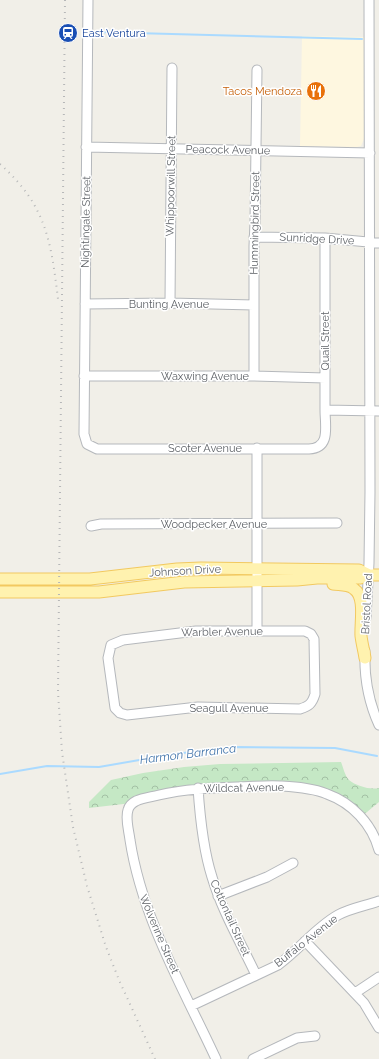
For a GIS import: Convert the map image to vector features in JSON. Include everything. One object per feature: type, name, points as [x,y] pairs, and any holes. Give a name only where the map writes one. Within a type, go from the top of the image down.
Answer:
[{"type":"main road","name":"Johnson Drive","points":[[0,579],[90,579],[189,568],[359,570],[374,575]]},
{"type":"main road","name":"Johnson Drive","points":[[0,592],[99,592],[202,581],[360,578],[374,575]]},
{"type":"main road","points":[[297,580],[346,586],[355,589],[361,601],[361,635],[365,658]]},
{"type":"street","name":"Nightingale Street","points":[[87,444],[84,434],[84,376],[88,0]]},
{"type":"street","name":"Bristol Road","points":[[369,0],[374,66],[370,153],[375,243],[369,370],[375,411],[375,492],[374,575],[365,658],[370,695],[379,725]]},
{"type":"street","name":"Whippoorwill Street","points":[[170,303],[172,68]]},
{"type":"street","name":"Hummingbird Street","points":[[254,376],[254,237],[257,70]]},
{"type":"street","name":"Peacock Avenue","points":[[86,147],[370,153]]},
{"type":"street","name":"Sunridge Drive","points":[[254,237],[325,238],[375,243]]},
{"type":"street","name":"Quail Street","points":[[323,442],[326,434],[325,238]]},
{"type":"street","name":"Bunting Avenue","points":[[85,304],[170,303],[254,305]]},
{"type":"street","name":"Waxwing Avenue","points":[[84,376],[254,376],[325,378]]},
{"type":"street","points":[[325,410],[375,411]]},
{"type":"street","name":"Scoter Avenue","points":[[87,444],[97,449],[314,448],[323,442]]},
{"type":"street","points":[[257,448],[257,631]]},
{"type":"street","name":"Woodpecker Avenue","points":[[91,526],[100,524],[337,523]]},
{"type":"street","name":"Warbler Avenue","points":[[120,712],[115,708],[108,658],[111,645],[123,640],[196,631],[305,631],[311,634],[314,639],[315,694],[312,702]]},
{"type":"street","name":"Seagull Avenue","points":[[120,712],[126,715],[198,707],[300,709],[309,706],[312,702]]},
{"type":"street","name":"Wildcat Avenue","points":[[132,804],[148,797],[198,788],[276,786],[316,790],[339,799],[352,808],[361,817],[372,833],[379,850]]},
{"type":"street","name":"Cottontail Street","points":[[198,788],[205,848],[218,896],[256,975]]},
{"type":"street","name":"Wolverine Street","points":[[132,804],[128,809],[127,819],[134,864],[144,899],[161,944],[216,1059]]},
{"type":"street","points":[[218,896],[267,877],[293,863]]},
{"type":"street","name":"Buffalo Avenue","points":[[191,1006],[284,960],[321,926],[338,915],[357,907],[379,901]]},
{"type":"street","points":[[305,942],[367,1006],[379,1028]]},
{"type":"street","points":[[355,993],[379,976]]},
{"type":"street","points":[[253,1059],[297,1038],[315,1036]]},
{"type":"shaded area","points":[[302,36],[364,37],[364,139],[361,146],[300,146]]},
{"type":"green space","points":[[341,762],[349,780],[359,786],[379,788],[379,802],[361,817],[315,790],[198,788],[132,803],[89,808],[89,802],[111,780],[143,773],[220,764]]},
{"type":"waterway","points":[[97,32],[362,39]]},
{"type":"waterway","name":"Harmon Barranca","points":[[0,774],[47,766],[99,767],[174,754],[235,747],[335,748],[377,756]]},
{"type":"railway","points":[[65,0],[58,692],[62,752],[73,827],[87,886],[106,947],[119,980],[155,1059]]},
{"type":"railway","points":[[0,164],[27,194],[37,209],[44,225],[49,242],[58,299]]},
{"type":"place","name":"East Ventura","points":[[68,33]]},
{"type":"place","name":"Tacos Mendoza","points":[[316,91]]}]
